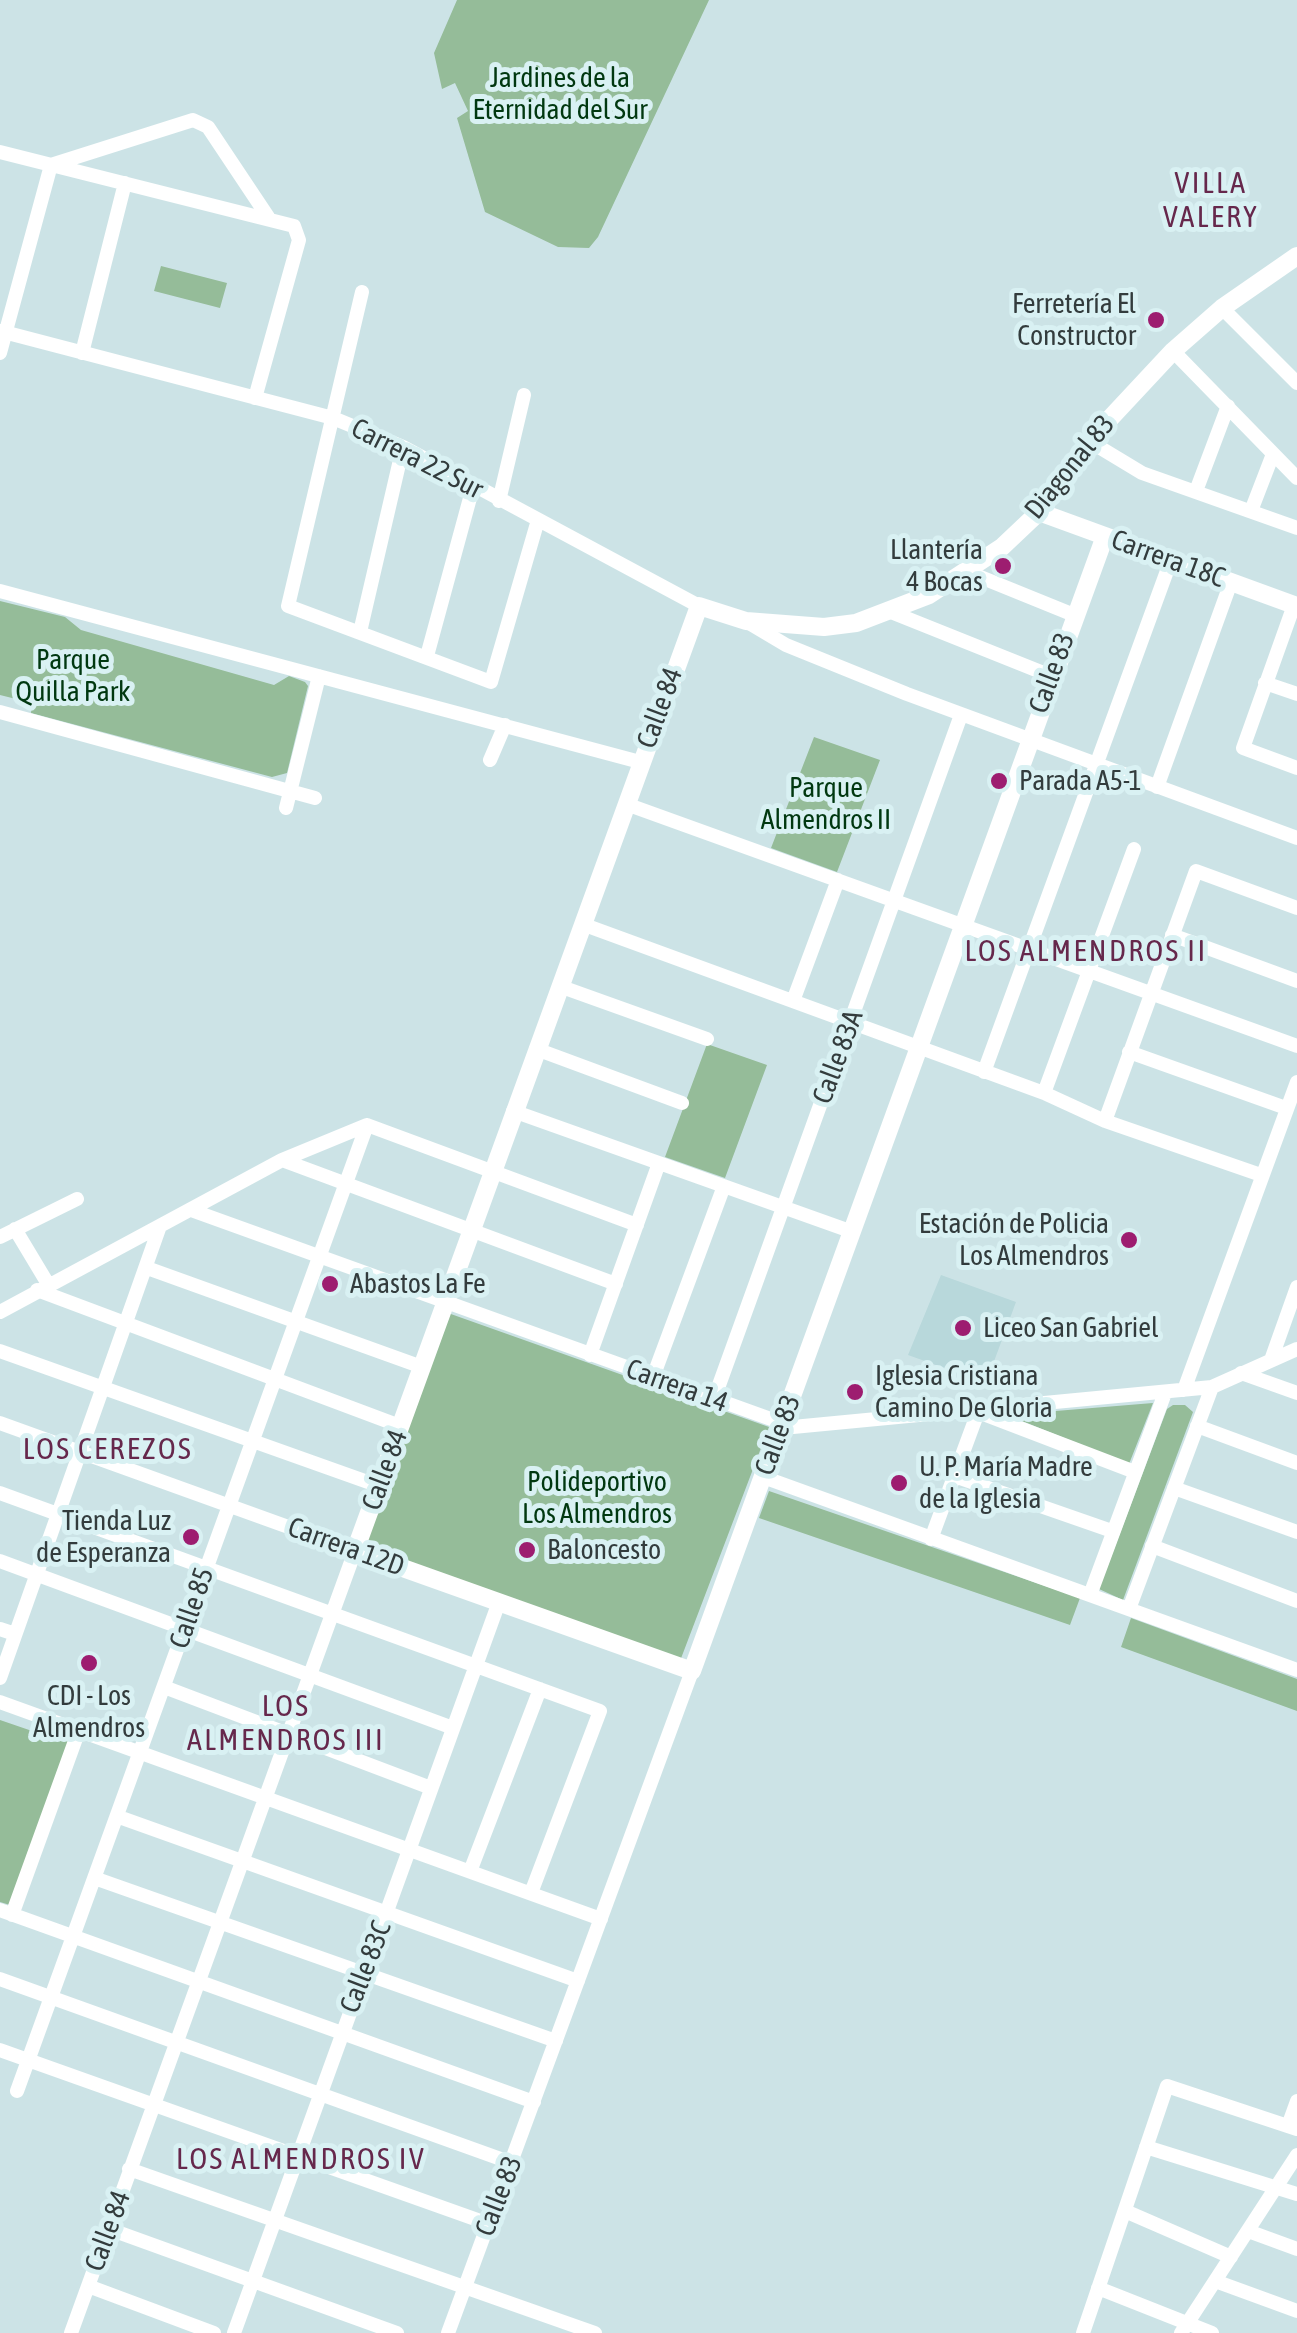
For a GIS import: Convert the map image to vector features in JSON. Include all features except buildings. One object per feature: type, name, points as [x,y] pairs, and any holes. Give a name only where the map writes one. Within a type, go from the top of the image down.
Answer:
[{"type":"street","points":[[51,165],[193,120],[208,128],[268,217]]},
{"type":"street","points":[[0,152],[287,222],[299,240],[255,398]]},
{"type":"street","points":[[0,353],[51,165]]},
{"type":"street","points":[[82,353],[125,182]]},
{"type":"street","name":"Diagonal 83","points":[[699,606],[746,620],[824,627],[891,612],[968,572],[1038,512],[1088,442],[1172,351],[1222,308],[1296,258]]},
{"type":"street","points":[[362,292],[288,606],[492,682],[538,520]]},
{"type":"street","points":[[1222,308],[1297,383]]},
{"type":"street","name":"Carrera 22 Sur","points":[[3,332],[333,418],[402,447],[699,606]]},
{"type":"street","points":[[1172,351],[1297,478]]},
{"type":"street","points":[[499,501],[524,396]]},
{"type":"street","points":[[1196,492],[1228,406]]},
{"type":"street","points":[[1088,442],[1142,473],[1297,528]]},
{"type":"street","points":[[360,632],[402,447]]},
{"type":"street","points":[[1251,511],[1273,454]]},
{"type":"street","points":[[426,656],[473,487]]},
{"type":"street","name":"Carrera 18C","points":[[1038,512],[1295,603]]},
{"type":"street","name":"Calle 83","points":[[448,2333],[1104,536]]},
{"type":"street","points":[[984,1072],[1171,560]]},
{"type":"street","points":[[968,572],[1074,615]]},
{"type":"street","points":[[1158,788],[1231,582]]},
{"type":"street","points":[[0,591],[640,762]]},
{"type":"street","points":[[1295,603],[1243,748],[1297,768]]},
{"type":"street","name":"Calle 84","points":[[70,2333],[699,606]]},
{"type":"street","points":[[891,612],[1051,676]]},
{"type":"street","points":[[746,620],[786,645],[1028,740],[1297,838]]},
{"type":"street","points":[[286,808],[319,676]]},
{"type":"street","points":[[1266,683],[1297,694]]},
{"type":"street","points":[[0,712],[315,798]]},
{"type":"street","name":"Calle 83A","points":[[714,1399],[962,714]]},
{"type":"street","points":[[490,760],[504,725]]},
{"type":"street","points":[[626,804],[1297,1046]]},
{"type":"street","points":[[1044,1094],[1134,849]]},
{"type":"street","points":[[1104,1121],[1196,871],[1297,908]]},
{"type":"street","points":[[793,1001],[838,880]]},
{"type":"street","points":[[582,924],[1044,1094],[1104,1121],[1260,1175]]},
{"type":"street","points":[[1172,935],[1297,982]]},
{"type":"street","points":[[559,986],[707,1040]]},
{"type":"street","points":[[536,1050],[682,1103]]},
{"type":"street","points":[[1129,1052],[1286,1108]]},
{"type":"street","points":[[1184,1390],[1297,1082]]},
{"type":"street","points":[[513,1111],[850,1231]]},
{"type":"street","points":[[0,1312],[282,1160],[367,1125],[637,1225]]},
{"type":"street","name":"Calle 85","points":[[17,2091],[76,1938],[367,1125]]},
{"type":"street","points":[[282,1160],[616,1284]]},
{"type":"street","points":[[590,1355],[660,1163]]},
{"type":"street","points":[[653,1377],[724,1186]]},
{"type":"street","points":[[0,1237],[77,1199]]},
{"type":"street","name":"Carrera 14","points":[[191,1210],[322,1254],[793,1428],[1212,1387],[1297,1349]]},
{"type":"street","points":[[0,1678],[160,1226]]},
{"type":"street","points":[[15,1228],[42,1287],[126,1326],[400,1426]]},
{"type":"street","points":[[147,1268],[422,1367]]},
{"type":"street","points":[[1270,1360],[1297,1287]]},
{"type":"street","points":[[0,1351],[379,1486]]},
{"type":"street","points":[[1241,1373],[1297,1393]]},
{"type":"street","points":[[1129,1608],[1212,1387]]},
{"type":"street","points":[[1090,1595],[1165,1393]]},
{"type":"street","points":[[932,1539],[978,1412],[1135,1472]]},
{"type":"street","name":"Carrera 12D","points":[[0,1423],[692,1671]]},
{"type":"street","points":[[1198,1426],[1297,1463]]},
{"type":"street","points":[[763,1476],[1294,1669],[1297,1652]]},
{"type":"street","points":[[954,1476],[1112,1531]]},
{"type":"street","points":[[1174,1488],[1297,1532]]},
{"type":"street","points":[[0,1492],[600,1710],[531,1893]]},
{"type":"street","points":[[1152,1546],[1297,1601]]},
{"type":"street","points":[[0,1561],[453,1728]]},
{"type":"street","name":"Calle 83C","points":[[234,2333],[499,1602]]},
{"type":"street","points":[[0,1629],[15,1634]]},
{"type":"street","points":[[164,1687],[430,1788]]},
{"type":"street","points":[[471,1870],[540,1689]]},
{"type":"street","points":[[0,1702],[600,1918]]},
{"type":"street","points":[[79,1730],[6,1912],[534,2102]]},
{"type":"street","points":[[119,1817],[578,1981]]},
{"type":"street","points":[[97,1879],[556,2041]]},
{"type":"street","points":[[0,1979],[512,2163]]},
{"type":"street","points":[[0,2050],[489,2224]]},
{"type":"street","points":[[1083,2333],[1167,2086],[1292,2127],[1297,2100]]},
{"type":"street","points":[[1146,2147],[1297,2194]]},
{"type":"street","points":[[1185,2328],[1297,2155]]},
{"type":"street","points":[[130,2170],[595,2333]]},
{"type":"street","points":[[1124,2211],[1231,2257]]},
{"type":"street","points":[[109,2229],[397,2333]]},
{"type":"street","points":[[1248,2231],[1297,2249]]},
{"type":"street","points":[[1215,2281],[1297,2311]]},
{"type":"street","points":[[88,2286],[214,2333]]},
{"type":"street","points":[[1098,2288],[1185,2328],[1212,2333]]},
{"type":"shaded area","name":"Liceo San Gabriel","points":[[941,1275],[1016,1302],[986,1383],[908,1355]]},
{"type":"green space","name":"Jardines de la Eternidad del Sur","points":[[457,0],[709,0],[598,237],[589,248],[558,247],[485,212],[457,118],[468,111],[455,83],[442,89],[434,53]]},
{"type":"green space","points":[[161,266],[227,283],[220,308],[154,291]]},
{"type":"green space","name":"Parque Quilla Park","points":[[0,601],[65,617],[81,630],[274,685],[289,676],[305,682],[308,686],[287,773],[272,777],[31,713],[32,703],[0,695]]},
{"type":"green space","name":"Parque Almendros II","points":[[814,737],[880,760],[837,872],[771,848]]},
{"type":"green space","points":[[707,1044],[767,1065],[725,1178],[665,1157]]},
{"type":"green space","name":"Polideportivo Los Almendros","points":[[448,1313],[769,1427],[680,1661],[364,1545]]},
{"type":"green space","points":[[1153,1403],[1129,1464],[1007,1415]]},
{"type":"green space","points":[[1185,1405],[1193,1412],[1123,1600],[1099,1589],[1167,1409]]},
{"type":"green space","points":[[769,1491],[1080,1598],[1070,1625],[759,1518]]},
{"type":"green space","points":[[1131,1618],[1297,1679],[1297,1711],[1121,1647]]},
{"type":"green space","points":[[0,1720],[35,1732],[42,1726],[70,1736],[10,1905],[0,1902]]},
{"type":"place","name":"Ferretería El Constructor","points":[[1156,320]]},
{"type":"place","name":"Llantería 4 Bocas","points":[[1003,566]]},
{"type":"place","name":"Parada A5-1","points":[[999,781]]},
{"type":"place","name":"Estación de Policia Los Almendros","points":[[1129,1240]]},
{"type":"place","name":"Abastos La Fe","points":[[330,1284]]},
{"type":"place","name":"Liceo San Gabriel","points":[[963,1328]]},
{"type":"place","name":"Iglesia Cristiana Camino De Gloria","points":[[855,1392]]},
{"type":"place","name":"U. P. María Madre de la Iglesia","points":[[899,1483]]},
{"type":"place","name":"Tienda Luz de Esperanza","points":[[191,1537]]},
{"type":"place","name":"Baloncesto","points":[[527,1550]]},
{"type":"place","name":"CDI - Los Almendros","points":[[89,1663]]},
{"type":"district","name":"VILLA VALERY","points":[[1211,201]]},
{"type":"district","name":"LOS ALMENDROS II","points":[[1086,952]]},
{"type":"district","name":"LOS CEREZOS","points":[[108,1450]]},
{"type":"district","name":"LOS ALMENDROS III","points":[[286,1724]]},
{"type":"district","name":"LOS ALMENDROS IV","points":[[301,2160]]}]
